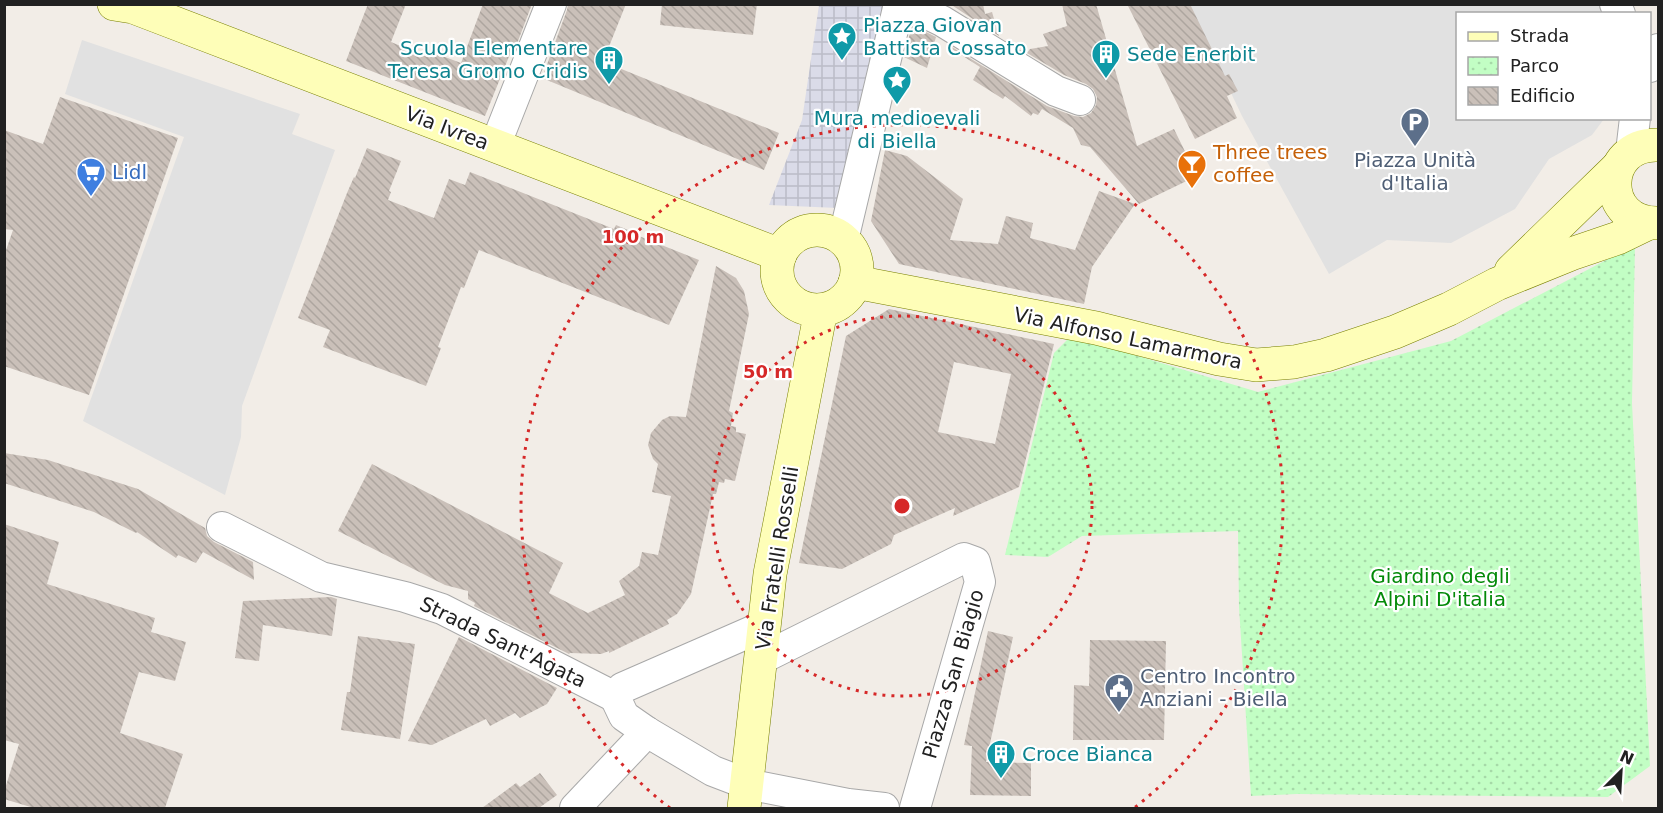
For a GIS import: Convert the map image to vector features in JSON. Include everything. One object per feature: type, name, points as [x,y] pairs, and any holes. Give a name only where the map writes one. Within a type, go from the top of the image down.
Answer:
[{"type":"main road","name":"Via Ivrea","points":[[114,4],[133,7],[780,255]]},
{"type":"main road","name":"Via Alfonso Lamarmora","points":[[1636,155],[1614,180],[1615,192],[1619,204],[1627,213],[1637,220],[1654,223]]},
{"type":"main road","name":"Via Alfonso Lamarmora","points":[[1497,284],[1636,155]]},
{"type":"main road","name":"Via Alfonso Lamarmora","points":[[855,282],[1096,328],[1256,366],[1294,362],[1362,344],[1449,309],[1497,284],[1654,223]]},
{"type":"main road","points":[[819,230],[831,233],[843,240],[851,249],[856,262],[855,282],[850,292],[843,301],[821,310],[807,309],[794,304],[784,294],[778,282],[777,268],[785,245],[806,231],[819,230]]},
{"type":"main road","name":"Via Fratelli Rosselli","points":[[745,796],[770,574],[821,310]]},
{"type":"street","points":[[495,146],[550,4]]},
{"type":"street","points":[[843,240],[899,4]]},
{"type":"street","points":[[908,4],[942,21],[1056,91],[1080,100]]},
{"type":"street","points":[[1651,65],[1659,49]]},
{"type":"street","points":[[1651,69],[1659,84]]},
{"type":"street","points":[[1635,120],[1636,155]]},
{"type":"street","name":"Strada Sant'Agata","points":[[222,527],[321,577],[405,597],[442,609],[615,697]]},
{"type":"street","name":"Piazza San Biagio","points":[[761,659],[964,558],[975,562],[980,582],[915,808]]},
{"type":"street","points":[[764,626],[622,688],[615,697],[624,716],[713,771],[745,796],[884,808]]},
{"type":"street","points":[[575,808],[647,732]]},
{"type":"green space","name":"Giardino degli Alpini D'italia","points":[[1635,245],[1632,403],[1650,766],[1608,797],[1297,794],[1251,796],[1239,607],[1238,531],[1082,536],[1048,557],[1005,555],[1054,353],[1071,336],[1258,392],[1451,341]]},
{"type":"shaded area","name":"Piazza Giovan Battista Cossato","points":[[819,5],[889,5],[838,208],[769,205],[802,120]]},
{"type":"shaded area","name":"Piazza Unità d'Italia","points":[[1189,5],[1599,5],[1603,12],[1456,12],[1456,120],[1603,120],[1592,135],[1549,159],[1515,209],[1451,243],[1387,240],[1329,274],[1242,116]]},
{"type":"shaded area","points":[[82,40],[300,114],[292,134],[335,150],[242,406],[241,437],[225,495],[83,421],[184,137],[65,94]]},
{"type":"building","points":[[368,4],[406,4],[391,42],[427,57],[429,51],[461,63],[483,4],[532,4],[485,116],[346,61]]},
{"type":"building","name":"Scuola Elementare Teresa Gromo Cridis","points":[[568,4],[626,4],[608,49],[618,54],[614,66],[779,133],[764,170],[542,78]]},
{"type":"building","points":[[662,4],[757,4],[753,35],[660,25]]},
{"type":"building","points":[[950,4],[983,4],[985,14],[992,12],[999,36]]},
{"type":"building","points":[[1062,4],[1096,4],[1137,146],[1174,129],[1197,176],[1139,204],[1090,147],[1081,145],[1073,128],[1042,109],[1038,115],[1033,113],[1031,116],[1005,96],[1003,99],[973,80],[980,67],[952,49],[952,47],[1047,106],[1083,117],[1091,113],[1096,105],[1097,97],[1093,89],[1027,53],[1030,49],[1048,46],[1043,34],[1067,26]]},
{"type":"building","points":[[1127,4],[1190,4],[1225,76],[1229,74],[1238,91],[1227,96],[1237,118],[1195,139]]},
{"type":"building","points":[[912,25],[936,37],[927,68],[904,57]]},
{"type":"building","name":"Lidl","points":[[60,97],[178,138],[89,395],[4,366],[4,256],[13,230],[4,229],[4,130],[43,144]]},
{"type":"building","points":[[367,148],[401,161],[389,191],[391,192],[388,200],[434,218],[449,179],[465,185],[470,172],[614,229],[616,225],[699,260],[669,325],[479,250],[464,288],[461,287],[426,386],[323,347],[330,330],[298,318]]},
{"type":"building","points":[[885,150],[907,156],[963,199],[950,240],[998,244],[1006,216],[1033,223],[1030,238],[1075,250],[1099,191],[1135,204],[1092,267],[1084,304],[899,264],[871,221]]},
{"type":"building","points":[[716,266],[736,278],[744,291],[749,314],[729,411],[733,413],[731,426],[736,427],[736,432],[746,434],[735,481],[725,479],[724,483],[719,482],[716,494],[713,494],[691,594],[677,614],[667,620],[669,624],[609,653],[609,651],[601,654],[569,654],[474,606],[475,603],[468,599],[468,591],[445,585],[338,531],[372,464],[563,563],[549,593],[588,613],[625,595],[619,581],[639,566],[642,552],[658,555],[671,496],[652,492],[658,464],[653,459],[648,445],[651,433],[662,420],[670,416],[686,417]]},
{"type":"building","points":[[889,309],[1054,344],[1019,487],[953,516],[955,508],[894,535],[891,544],[842,569],[799,563],[846,336]],"holes":[[[954,362],[1011,374],[995,444],[938,432]]]},
{"type":"building","points":[[4,453],[48,460],[138,489],[205,528],[207,536],[214,542],[253,562],[254,580],[203,552],[196,563],[178,555],[176,558],[137,532],[94,512],[4,483]]},
{"type":"building","points":[[4,524],[59,542],[47,584],[155,618],[151,632],[186,642],[175,681],[139,672],[120,733],[183,754],[165,808],[34,808],[4,799],[4,792],[19,744],[4,740]]},
{"type":"building","points":[[331,597],[337,599],[332,636],[263,625],[259,661],[235,658],[243,601]]},
{"type":"building","points":[[988,631],[1013,637],[986,762],[1031,763],[1031,796],[970,795],[972,746],[964,745]]},
{"type":"building","points":[[358,636],[415,644],[400,739],[341,730],[347,692],[350,692]]},
{"type":"building","points":[[459,637],[557,688],[547,704],[520,718],[515,713],[490,726],[486,719],[432,745],[408,741]]},
{"type":"building","name":"Centro Incontro Anziani - Biella","points":[[1090,640],[1166,641],[1164,740],[1073,740],[1074,685],[1089,686]]},
{"type":"building","points":[[540,773],[557,795],[539,808],[482,808],[516,783],[520,787]]},
{"type":"place","name":"Piazza Giovan Battista Cossato","points":[[842,62]]},
{"type":"place","name":"Sede Enerbit","points":[[1106,80]]},
{"type":"place","name":"Scuola Elementare Teresa Gromo Cridis","points":[[609,86]]},
{"type":"place","name":"Mura medioevali di Biella","points":[[897,106]]},
{"type":"place","name":"Piazza Unità d'Italia","points":[[1415,148]]},
{"type":"place","name":"Three trees coffee","points":[[1192,190]]},
{"type":"place","name":"Lidl","points":[[91,198]]},
{"type":"place","name":"Centro Incontro Anziani - Biella","points":[[1119,714]]},
{"type":"place","name":"Croce Bianca","points":[[1001,780]]}]
